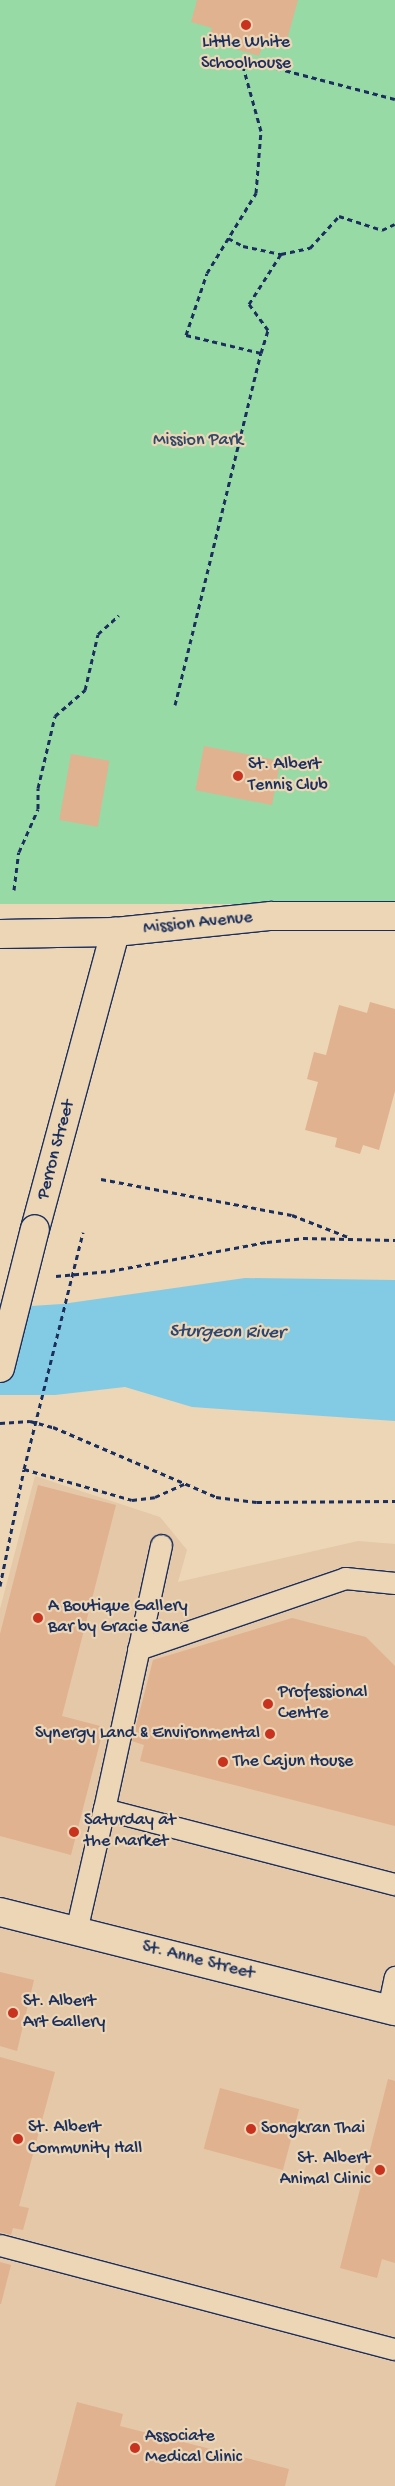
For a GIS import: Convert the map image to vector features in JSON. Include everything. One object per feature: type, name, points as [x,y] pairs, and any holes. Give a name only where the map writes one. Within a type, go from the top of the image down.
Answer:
[{"type":"street","name":"Mission Avenue","points":[[0,934],[115,932],[271,916],[395,916]]},
{"type":"street","name":"Perron Street","points":[[0,1368],[35,1229],[115,932]]},
{"type":"street","name":"St. Anne Street","points":[[0,1912],[391,2010]]},
{"type":"lane","points":[[76,1931],[161,1545]]},
{"type":"lane","points":[[138,1649],[345,1578],[395,1583]]},
{"type":"lane","points":[[104,1810],[395,1884]]},
{"type":"lane","points":[[391,2010],[395,1978]]},
{"type":"lane","points":[[0,2245],[395,2348]]},
{"type":"path","points":[[261,353],[186,335],[207,272],[256,193],[261,162],[260,131],[242,59],[395,99]]},
{"type":"path","points":[[228,238],[243,246],[280,254],[310,248],[339,216],[382,230],[395,224]]},
{"type":"path","points":[[175,705],[268,330],[249,304],[280,254]]},
{"type":"path","points":[[14,890],[18,852],[38,809],[38,788],[56,716],[85,690],[98,634],[119,614]]},
{"type":"path","points":[[101,1179],[292,1215],[352,1238]]},
{"type":"path","points":[[0,1586],[24,1469],[82,1232]]},
{"type":"path","points":[[53,1276],[110,1271],[267,1242],[352,1238],[395,1240]]},
{"type":"path","points":[[0,1423],[30,1421],[52,1427],[216,1497],[257,1502],[395,1501]]},
{"type":"path","points":[[24,1469],[132,1500],[155,1497],[184,1484]]},
{"type":"shaded area","points":[[35,1476],[160,1517],[187,1550],[178,1582],[358,1541],[395,1544],[395,2486],[0,2486],[0,1609]]},
{"type":"green space","name":"Mission Park","points":[[0,0],[395,0],[395,904],[0,904]]},
{"type":"water","name":"Sturgeon River","points":[[245,1278],[395,1280],[395,1421],[192,1407],[125,1387],[55,1395],[0,1395],[0,1308],[62,1304]]},
{"type":"building","name":"Little White Schoolhouse","points":[[197,0],[298,0],[285,47],[264,41],[259,56],[208,41],[212,28],[191,22]]},
{"type":"building","name":"St. Albert Tennis Club","points":[[204,746],[281,761],[272,805],[195,790]]},
{"type":"building","points":[[71,754],[109,761],[98,827],[59,820]]},
{"type":"building","points":[[370,1002],[395,1009],[395,1091],[379,1150],[363,1145],[360,1154],[335,1147],[337,1138],[305,1130],[318,1082],[307,1079],[314,1052],[326,1055],[339,1005],[367,1013]]},
{"type":"building","points":[[38,1485],[116,1505],[62,1716],[104,1727],[71,1855],[0,1836],[0,1634]]},
{"type":"building","name":"Professional Centre","points":[[292,1618],[366,1637],[395,1666],[395,1826],[140,1761],[144,1745],[132,1741],[153,1660]]},
{"type":"building","name":"St. Albert Art Gallery","points":[[0,1972],[34,1980],[17,2051],[0,2046]]},
{"type":"building","name":"St. Albert Community Hall","points":[[0,2057],[55,2072],[19,2206],[29,2208],[23,2230],[13,2228],[11,2235],[0,2232]]},
{"type":"building","name":"St. Albert Animal Clinic","points":[[388,2079],[395,2081],[395,2263],[382,2259],[377,2278],[340,2268]]},
{"type":"building","name":"Songkran Thai","points":[[220,2088],[299,2109],[283,2170],[204,2149]]},
{"type":"building","points":[[0,2262],[11,2265],[1,2304],[0,2304]]},
{"type":"building","name":"Associate Medical Clinic","points":[[77,2402],[123,2414],[120,2426],[289,2469],[285,2486],[55,2486]]},
{"type":"place","name":"Little White Schoolhouse","points":[[246,25]]},
{"type":"place","name":"St. Albert Tennis Club","points":[[238,776]]},
{"type":"place","name":"A Boutique Gallery Bar by Gracie Jane","points":[[38,1618]]},
{"type":"place","name":"Professional Centre","points":[[268,1704]]},
{"type":"place","name":"Synergy Land & Environmental","points":[[270,1734]]},
{"type":"place","name":"The Cajun House","points":[[223,1762]]},
{"type":"place","name":"Saturday at the Market","points":[[74,1832]]},
{"type":"place","name":"St. Albert Art Gallery","points":[[13,2013]]},
{"type":"place","name":"Songkran Thai","points":[[251,2129]]},
{"type":"place","name":"St. Albert Community Hall","points":[[18,2139]]},
{"type":"place","name":"St. Albert Animal Clinic","points":[[380,2170]]},
{"type":"place","name":"Associate Medical Clinic","points":[[135,2448]]}]
